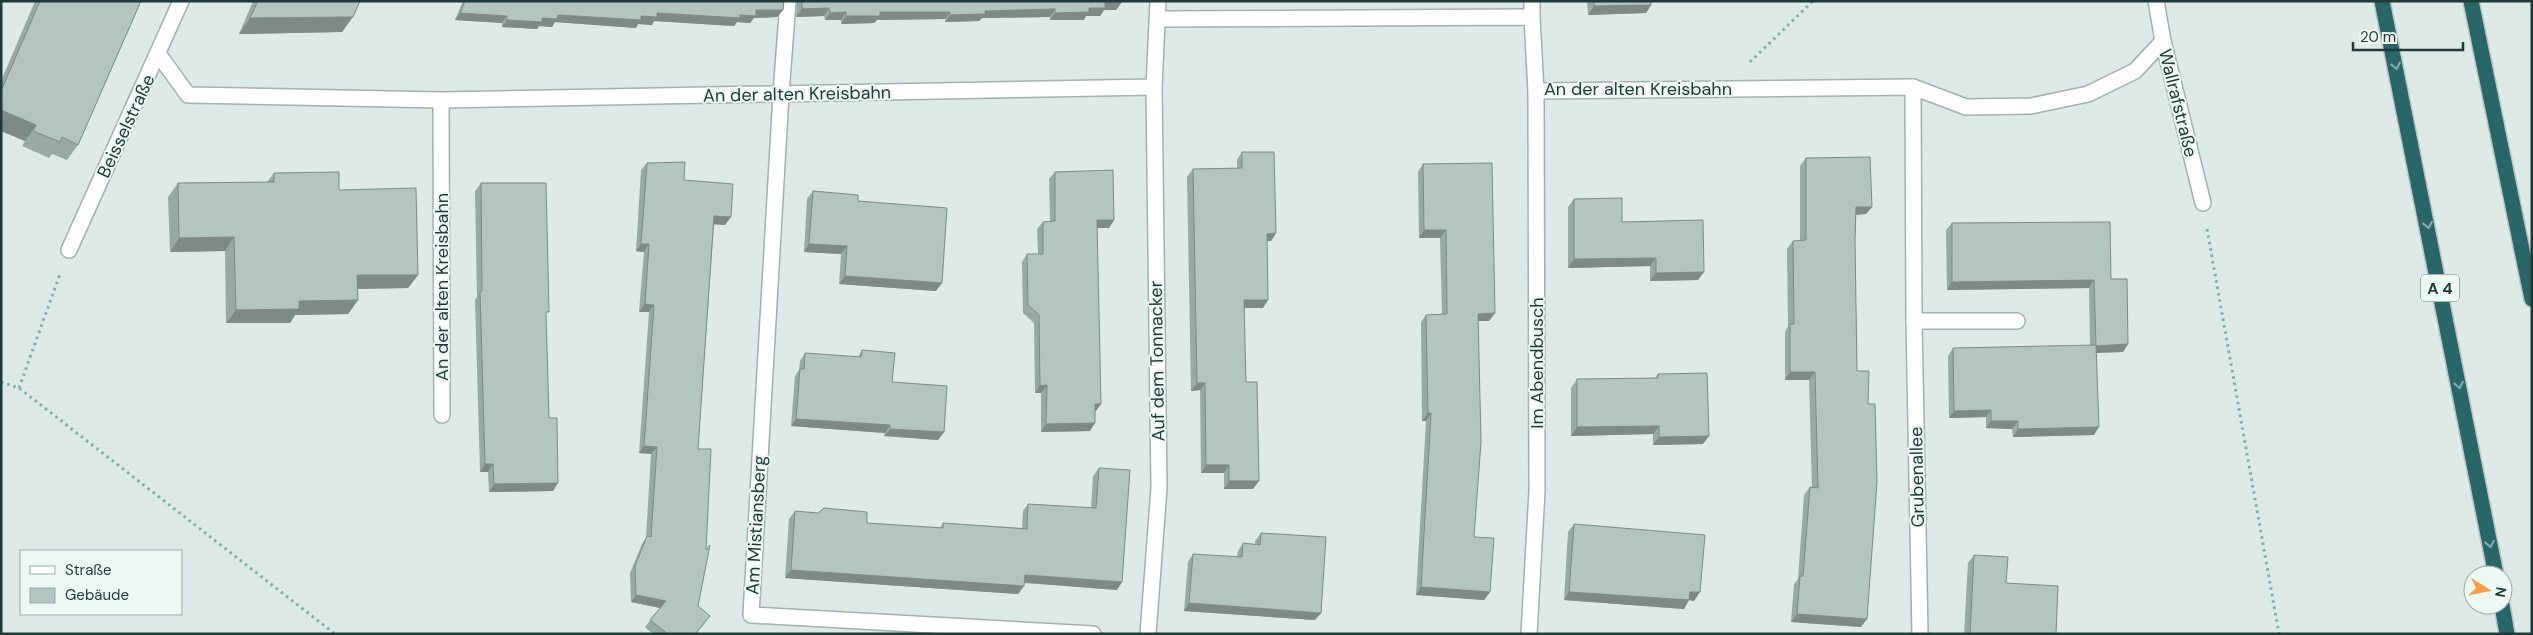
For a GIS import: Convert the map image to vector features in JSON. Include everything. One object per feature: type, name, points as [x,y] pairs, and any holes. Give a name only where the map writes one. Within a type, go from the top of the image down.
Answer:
[{"type":"highway","name":"A 4","points":[[2382,1],[2494,565]]},
{"type":"highway","points":[[2471,1],[2532,299]]},
{"type":"highway","points":[[2504,615],[2507,634]]},
{"type":"street","name":"Beisselstraße","points":[[69,250],[181,1]]},
{"type":"street","points":[[780,94],[788,1]]},
{"type":"street","name":"Auf dem Tonnacker","points":[[1148,634],[1158,488],[1154,87],[1158,1]]},
{"type":"street","name":"Wallrafstraße","points":[[2156,1],[2163,41],[2203,203]]},
{"type":"street","name":"An der alten Kreisbahn","points":[[1158,19],[1532,9],[1536,91],[1913,87],[1966,107],[2031,106],[2088,94],[2135,71],[2163,41]]},
{"type":"street","name":"An der alten Kreisbahn","points":[[158,55],[188,95],[441,100],[1154,87]]},
{"type":"street","name":"Grubenallee","points":[[1913,87],[1914,321],[1920,634]]},
{"type":"street","name":"Im Abendbusch","points":[[1529,634],[1537,491],[1536,91]]},
{"type":"street","name":"Am Mistiansberg","points":[[780,94],[751,615],[1093,634]]},
{"type":"street","name":"An der alten Kreisbahn","points":[[441,100],[442,415]]},
{"type":"street","points":[[1914,321],[2017,321]]},
{"type":"path","points":[[1722,89],[1813,1]]},
{"type":"path","points":[[2203,203],[2279,634]]},
{"type":"path","points":[[19,388],[69,250]]},
{"type":"path","points":[[1,382],[19,388],[335,634]]},
{"type":"building","points":[[40,1],[141,1],[78,145],[62,137],[60,142],[33,131],[36,125],[1,110],[1,91]]},
{"type":"building","points":[[258,1],[360,1],[353,17],[250,18]]},
{"type":"building","points":[[465,1],[784,1],[783,10],[756,10],[756,16],[740,15],[740,18],[657,13],[657,17],[641,16],[641,20],[558,15],[557,19],[542,18],[542,22],[507,20],[507,16],[460,13]]},
{"type":"building","points":[[802,1],[1122,2],[1105,2],[1105,8],[1089,8],[1089,12],[1055,13],[1055,9],[985,11],[985,14],[950,15],[950,12],[880,12],[880,16],[846,16],[846,12],[830,13],[829,8],[802,9]]},
{"type":"building","points":[[1594,1],[1651,1],[1651,5],[1594,6]]},
{"type":"building","points":[[1242,152],[1274,152],[1276,233],[1267,234],[1268,300],[1244,300],[1246,382],[1257,382],[1259,481],[1229,481],[1229,465],[1206,465],[1205,383],[1197,383],[1193,169],[1242,168]]},
{"type":"building","points":[[1870,157],[1872,207],[1856,207],[1855,240],[1857,371],[1869,371],[1868,404],[1875,404],[1877,482],[1867,619],[1797,614],[1800,576],[1803,576],[1810,487],[1818,488],[1815,372],[1790,372],[1790,324],[1794,324],[1793,241],[1806,240],[1806,158]]},
{"type":"building","points":[[685,162],[684,180],[733,184],[731,217],[714,216],[698,449],[711,449],[706,550],[710,545],[698,606],[710,616],[695,634],[668,634],[650,620],[666,601],[636,595],[635,566],[647,536],[651,537],[657,447],[644,446],[654,305],[645,304],[649,244],[641,244],[647,163]]},
{"type":"building","points":[[1492,163],[1495,313],[1478,314],[1481,442],[1474,537],[1494,538],[1490,592],[1421,587],[1431,413],[1428,413],[1426,315],[1447,314],[1446,230],[1424,230],[1423,164]]},
{"type":"building","points":[[1113,170],[1114,220],[1097,220],[1101,404],[1095,404],[1095,423],[1046,424],[1047,385],[1040,386],[1039,315],[1028,305],[1027,254],[1043,254],[1043,222],[1055,221],[1055,172]]},
{"type":"building","points":[[339,172],[339,190],[416,188],[418,275],[357,275],[358,300],[299,301],[299,309],[236,310],[234,237],[179,238],[178,183],[274,182],[274,173]]},
{"type":"building","points":[[481,183],[546,183],[549,312],[546,312],[549,418],[557,418],[558,483],[494,484],[493,464],[485,464],[480,292],[482,291]]},
{"type":"building","points":[[813,191],[858,195],[858,201],[947,208],[942,283],[845,276],[847,246],[809,244]]},
{"type":"building","points":[[1622,198],[1622,222],[1703,220],[1704,272],[1656,273],[1656,258],[1574,259],[1574,199]]},
{"type":"building","points":[[2110,222],[2111,279],[2127,279],[2128,344],[2096,346],[2094,280],[1952,282],[1952,223]]},
{"type":"building","points":[[2096,345],[2099,427],[2018,429],[2018,421],[1991,421],[1991,410],[1954,411],[1953,348]]},
{"type":"building","points":[[862,350],[895,353],[892,382],[947,386],[944,432],[890,429],[890,425],[796,419],[800,369],[804,369],[805,353],[861,357]]},
{"type":"building","points":[[1707,373],[1709,436],[1659,437],[1659,426],[1577,427],[1577,379],[1658,378],[1658,374]]},
{"type":"building","points":[[1099,468],[1130,470],[1122,582],[1025,575],[1024,586],[791,570],[795,511],[818,513],[824,508],[867,512],[867,523],[943,528],[943,523],[1027,529],[1028,504],[1096,508]]},
{"type":"building","points":[[1574,524],[1705,535],[1700,592],[1690,592],[1689,600],[1569,592]]},
{"type":"building","points":[[1261,533],[1326,537],[1321,613],[1189,603],[1193,554],[1242,557],[1243,543],[1260,545]]},
{"type":"building","points":[[1974,555],[2008,557],[2006,583],[2058,586],[2056,634],[1970,634]]}]
